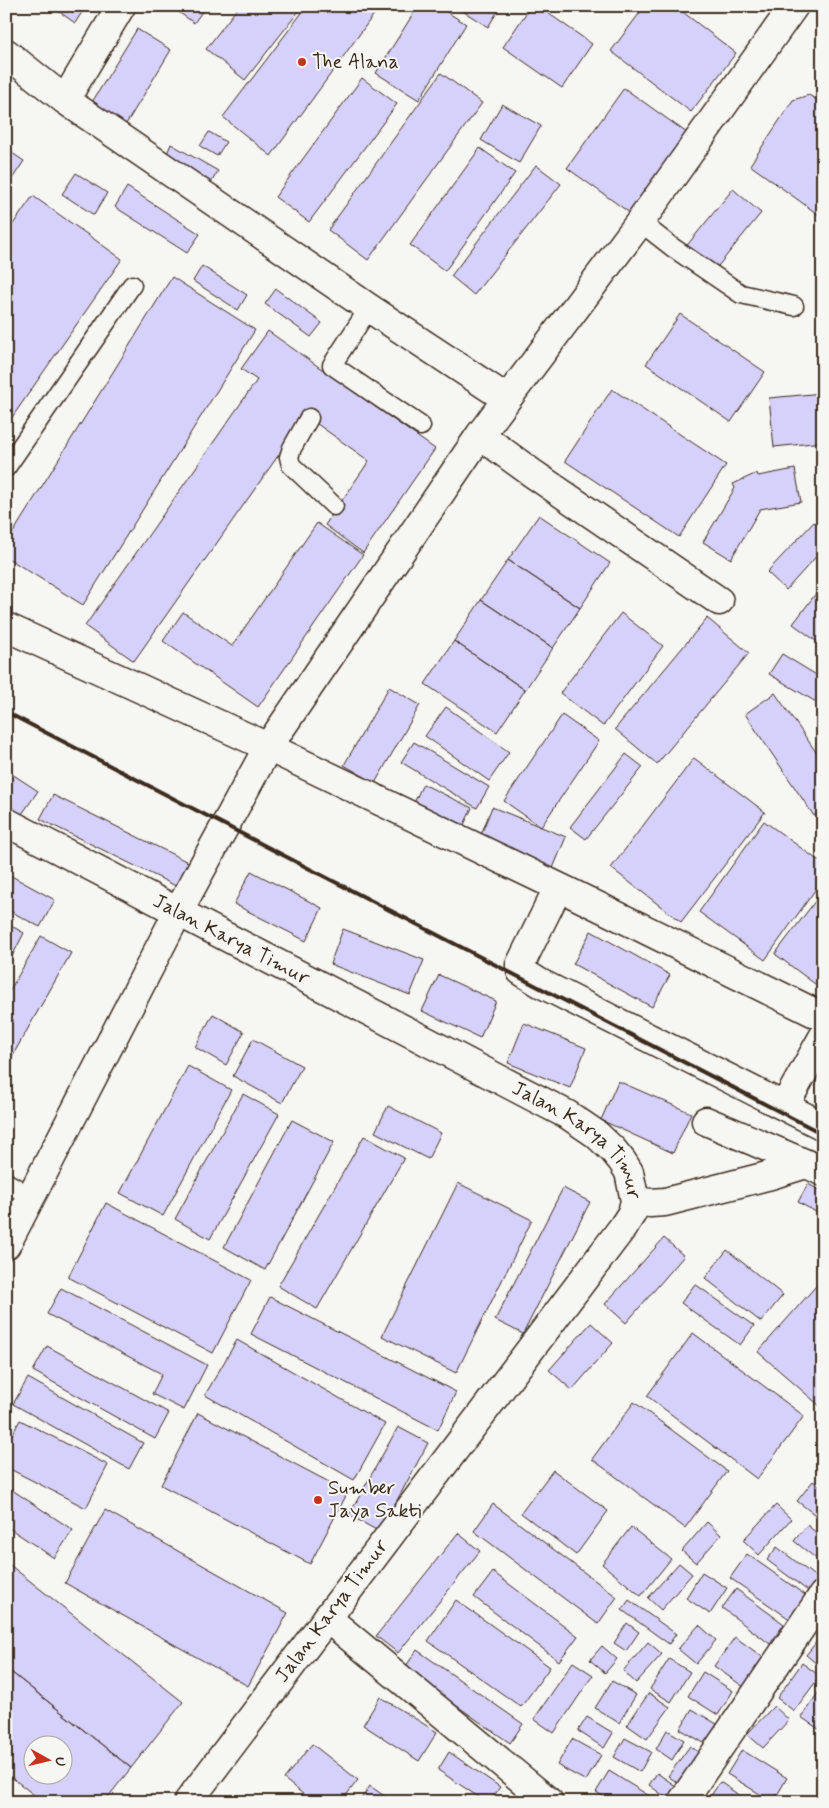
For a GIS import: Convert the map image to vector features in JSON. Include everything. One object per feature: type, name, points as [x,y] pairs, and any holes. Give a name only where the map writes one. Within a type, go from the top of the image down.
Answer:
[{"type":"street","points":[[65,100],[121,6]]},
{"type":"street","points":[[6,1245],[178,912],[268,747],[480,435],[640,222],[794,6]]},
{"type":"street","points":[[6,53],[65,100],[369,308],[507,399]]},
{"type":"street","points":[[480,435],[532,473],[719,601]]},
{"type":"street","points":[[6,627],[268,747],[823,1017]]},
{"type":"street","name":"Jalan Karya Timur","points":[[6,822],[568,1115],[596,1134],[622,1161],[629,1172],[635,1201],[632,1213],[623,1226],[188,1802]]},
{"type":"street","points":[[567,891],[559,893],[553,898],[520,965],[521,971],[599,1013],[785,1105],[823,1126]]},
{"type":"street","points":[[785,1105],[823,1037]]},
{"type":"street","points":[[706,1121],[816,1169]]},
{"type":"street","points":[[635,1201],[665,1202],[771,1175],[794,1167],[816,1169]]},
{"type":"street","points":[[682,1802],[823,1595]]},
{"type":"street","points":[[327,1618],[549,1802]]},
{"type":"lane","points":[[640,222],[672,247],[741,294],[794,306]]},
{"type":"lane","points":[[6,468],[132,285]]},
{"type":"lane","points":[[369,308],[331,370],[421,426]]},
{"type":"lane","points":[[309,418],[292,448],[289,457],[291,465],[334,506]]},
{"type":"lane","points":[[6,1182],[32,1197]]},
{"type":"building","points":[[51,6],[86,6],[75,23]]},
{"type":"building","points":[[170,6],[206,6],[194,23]]},
{"type":"building","points":[[239,6],[303,6],[245,80],[206,49]]},
{"type":"building","name":"The Alana","points":[[307,6],[380,6],[271,156],[223,117]]},
{"type":"building","points":[[418,6],[437,6],[466,24],[419,100],[376,73]]},
{"type":"building","points":[[455,6],[501,6],[488,27]]},
{"type":"building","points":[[531,6],[538,6],[592,44],[562,88],[503,47]]},
{"type":"building","points":[[645,6],[675,6],[736,53],[691,112],[611,51]]},
{"type":"building","points":[[137,29],[171,50],[123,129],[89,107]]},
{"type":"building","points":[[441,73],[482,103],[368,260],[328,230]]},
{"type":"building","points":[[362,78],[397,104],[309,222],[275,197]]},
{"type":"building","points":[[624,88],[687,133],[630,213],[567,168]]},
{"type":"building","points":[[809,95],[823,104],[823,218],[750,165],[793,100]]},
{"type":"building","points":[[502,104],[541,126],[519,163],[481,140]]},
{"type":"building","points":[[209,132],[226,142],[217,156],[200,146]]},
{"type":"building","points":[[171,144],[218,171],[205,193],[162,165]]},
{"type":"building","points":[[480,148],[515,173],[445,271],[410,245]]},
{"type":"building","points":[[6,149],[24,161],[6,188]]},
{"type":"building","points":[[536,165],[561,184],[474,295],[451,276]]},
{"type":"building","points":[[76,173],[107,193],[94,215],[62,194]]},
{"type":"building","points":[[127,187],[200,234],[187,253],[115,207]]},
{"type":"building","points":[[733,189],[761,213],[714,271],[684,249]]},
{"type":"building","points":[[33,196],[122,259],[6,426],[6,234]]},
{"type":"building","points":[[202,266],[247,295],[238,310],[193,281]]},
{"type":"building","points":[[172,277],[255,330],[83,605],[6,557],[6,544]]},
{"type":"building","points":[[276,289],[322,323],[311,337],[265,304]]},
{"type":"building","points":[[680,314],[765,372],[731,422],[646,364]]},
{"type":"building","points":[[268,331],[435,449],[363,553],[325,525],[369,461],[306,416],[134,661],[85,626],[257,380],[241,369]]},
{"type":"building","points":[[612,389],[726,465],[679,537],[565,461]]},
{"type":"building","points":[[823,393],[823,442],[774,447],[769,398]]},
{"type":"building","points":[[795,469],[801,502],[760,509],[731,559],[703,542],[735,488],[733,484],[757,473],[758,476]]},
{"type":"building","points":[[539,515],[610,563],[580,608],[508,560]]},
{"type":"building","points":[[814,522],[823,530],[823,549],[786,590],[767,572]]},
{"type":"building","points":[[317,523],[363,555],[258,707],[163,641],[183,612],[232,646]]},
{"type":"building","points":[[508,560],[580,608],[553,648],[481,600]]},
{"type":"building","points":[[823,584],[823,646],[793,624]]},
{"type":"building","points":[[481,600],[553,648],[525,690],[454,641]]},
{"type":"building","points":[[621,613],[663,646],[603,726],[560,693]]},
{"type":"building","points":[[707,618],[749,653],[657,764],[615,729]]},
{"type":"building","points":[[454,641],[525,690],[497,732],[425,684]]},
{"type":"building","points":[[782,654],[823,679],[823,691],[816,702],[769,674]]},
{"type":"building","points":[[389,687],[420,705],[375,783],[344,765]]},
{"type":"building","points":[[775,693],[823,762],[823,810],[814,816],[745,714]]},
{"type":"building","points":[[446,707],[509,752],[489,781],[425,736]]},
{"type":"building","points":[[562,715],[599,741],[541,827],[504,801]]},
{"type":"building","points":[[414,742],[489,787],[477,808],[401,762]]},
{"type":"building","points":[[626,754],[643,767],[586,839],[570,827]]},
{"type":"building","points":[[694,758],[765,812],[681,922],[611,868]]},
{"type":"building","points":[[6,770],[38,791],[20,817],[6,808]]},
{"type":"building","points":[[423,784],[472,808],[460,833],[411,809]]},
{"type":"building","points":[[53,795],[192,864],[180,888],[40,819]]},
{"type":"building","points":[[492,807],[566,837],[551,873],[478,842]]},
{"type":"building","points":[[764,821],[823,864],[823,879],[765,960],[699,912]]},
{"type":"building","points":[[251,871],[322,908],[306,941],[234,904]]},
{"type":"building","points":[[6,873],[55,900],[40,927],[6,909]]},
{"type":"building","points":[[823,891],[823,990],[775,954]]},
{"type":"building","points":[[6,923],[24,933],[6,968]]},
{"type":"building","points":[[343,929],[424,960],[410,995],[330,964]]},
{"type":"building","points":[[591,931],[670,975],[652,1007],[573,964]]},
{"type":"building","points":[[41,936],[71,953],[6,1067],[6,997]]},
{"type":"building","points":[[439,975],[496,1001],[480,1038],[422,1011]]},
{"type":"building","points":[[213,1014],[244,1032],[226,1065],[195,1047]]},
{"type":"building","points":[[524,1023],[586,1048],[570,1088],[508,1063]]},
{"type":"building","points":[[253,1039],[302,1066],[282,1103],[233,1076]]},
{"type":"building","points":[[188,1066],[231,1090],[163,1216],[120,1193]]},
{"type":"building","points":[[618,1081],[691,1113],[673,1153],[601,1120]]},
{"type":"building","points":[[243,1094],[279,1114],[210,1239],[175,1219]]},
{"type":"building","points":[[388,1106],[441,1133],[428,1159],[375,1132]]},
{"type":"building","points":[[292,1120],[334,1142],[265,1270],[224,1247]]},
{"type":"building","points":[[364,1136],[404,1158],[317,1309],[278,1286]]},
{"type":"building","points":[[458,1183],[532,1220],[456,1373],[382,1336]]},
{"type":"building","points":[[808,1184],[823,1192],[823,1216],[798,1202]]},
{"type":"building","points":[[563,1188],[590,1202],[523,1334],[495,1320]]},
{"type":"building","points":[[106,1203],[251,1280],[213,1353],[68,1277]]},
{"type":"building","points":[[664,1238],[684,1256],[626,1323],[605,1304]]},
{"type":"building","points":[[727,1250],[783,1295],[761,1322],[705,1278]]},
{"type":"building","points":[[823,1278],[823,1405],[821,1407],[758,1352]]},
{"type":"building","points":[[695,1284],[754,1326],[740,1345],[681,1303]]},
{"type":"building","points":[[61,1288],[207,1365],[184,1410],[152,1394],[162,1374],[47,1314]]},
{"type":"building","points":[[270,1297],[456,1392],[438,1430],[251,1334]]},
{"type":"building","points":[[591,1323],[613,1343],[572,1390],[549,1370]]},
{"type":"building","points":[[693,1333],[804,1416],[757,1479],[647,1396]]},
{"type":"building","points":[[237,1340],[385,1424],[354,1480],[205,1395]]},
{"type":"building","points":[[47,1346],[169,1413],[155,1439],[33,1371]]},
{"type":"building","points":[[28,1378],[143,1443],[129,1469],[13,1404]]},
{"type":"building","points":[[634,1402],[727,1471],[685,1528],[592,1459]]},
{"type":"building","points":[[198,1413],[348,1492],[310,1564],[161,1485]]},
{"type":"building","points":[[20,1420],[108,1465],[86,1508],[6,1467],[6,1446]]},
{"type":"building","points":[[398,1427],[428,1443],[380,1532],[349,1515]]},
{"type":"building","points":[[553,1470],[608,1511],[576,1555],[521,1513]]},
{"type":"building","points":[[813,1481],[823,1489],[823,1521],[797,1501]]},
{"type":"building","points":[[6,1486],[73,1530],[54,1558],[6,1526]]},
{"type":"building","points":[[493,1504],[617,1597],[598,1624],[474,1531]]},
{"type":"building","points":[[776,1505],[791,1519],[759,1555],[743,1540]]},
{"type":"building","points":[[105,1510],[288,1613],[248,1686],[65,1583]]},
{"type":"building","points":[[707,1522],[721,1535],[696,1563],[682,1551]]},
{"type":"building","points":[[807,1525],[823,1538],[823,1564],[794,1541]]},
{"type":"building","points":[[631,1527],[671,1559],[641,1596],[602,1564]]},
{"type":"building","points":[[458,1533],[480,1551],[398,1653],[376,1636]]},
{"type":"building","points":[[777,1547],[821,1581],[812,1594],[767,1560]]},
{"type":"building","points":[[747,1554],[808,1597],[791,1620],[730,1578]]},
{"type":"building","points":[[6,1562],[183,1702],[131,1768],[6,1668]]},
{"type":"building","points":[[679,1563],[692,1574],[661,1610],[648,1598]]},
{"type":"building","points":[[493,1572],[578,1636],[559,1661],[474,1597]]},
{"type":"building","points":[[702,1572],[727,1588],[710,1614],[686,1598]]},
{"type":"building","points":[[736,1589],[784,1624],[770,1644],[722,1608]]},
{"type":"building","points":[[456,1600],[550,1667],[521,1707],[428,1641]]},
{"type":"building","points":[[629,1600],[676,1634],[669,1644],[622,1610]]},
{"type":"building","points":[[627,1623],[639,1632],[626,1651],[614,1643]]},
{"type":"building","points":[[699,1625],[716,1640],[696,1664],[678,1649]]},
{"type":"building","points":[[823,1634],[823,1669],[806,1655]]},
{"type":"building","points":[[735,1637],[768,1661],[748,1690],[714,1666]]},
{"type":"building","points":[[648,1642],[662,1654],[636,1683],[623,1671]]},
{"type":"building","points":[[602,1646],[617,1659],[605,1673],[590,1660]]},
{"type":"building","points":[[417,1650],[523,1724],[510,1743],[404,1669]]},
{"type":"building","points":[[669,1659],[690,1672],[671,1702],[650,1689]]},
{"type":"building","points":[[573,1662],[593,1675],[554,1733],[534,1719]]},
{"type":"building","points":[[802,1663],[820,1676],[794,1711],[777,1698]]},
{"type":"building","points":[[6,1668],[131,1768],[104,1802],[43,1802],[23,1786],[72,1786],[72,1736],[22,1736],[22,1786],[6,1773]]},
{"type":"building","points":[[703,1672],[733,1691],[718,1715],[688,1696]]},
{"type":"building","points":[[612,1681],[636,1695],[619,1723],[595,1708]]},
{"type":"building","points":[[823,1686],[823,1732],[801,1717]]},
{"type":"building","points":[[649,1693],[670,1707],[647,1739],[627,1725]]},
{"type":"building","points":[[380,1697],[437,1732],[419,1761],[363,1725]]},
{"type":"building","points":[[774,1706],[789,1720],[763,1748],[747,1734]]},
{"type":"building","points":[[692,1709],[720,1726],[709,1746],[680,1729]]},
{"type":"building","points":[[587,1717],[613,1733],[604,1748],[578,1731]]},
{"type":"building","points":[[667,1730],[684,1740],[672,1760],[656,1749]]},
{"type":"building","points":[[625,1738],[651,1752],[640,1772],[614,1757]]},
{"type":"building","points":[[572,1739],[601,1755],[586,1781],[557,1765]]},
{"type":"building","points":[[312,1744],[358,1780],[341,1802],[313,1802],[284,1779]]},
{"type":"building","points":[[690,1746],[704,1756],[682,1786],[668,1776]]},
{"type":"building","points":[[742,1750],[787,1778],[773,1802],[727,1774]]},
{"type":"building","points":[[449,1752],[500,1787],[490,1802],[486,1802],[438,1770]]},
{"type":"building","points":[[609,1771],[659,1802],[612,1802],[596,1792]]},
{"type":"building","points":[[657,1773],[683,1791],[672,1802],[649,1785]]},
{"type":"building","points":[[720,1782],[749,1802],[718,1802],[710,1797]]},
{"type":"building","points":[[370,1786],[393,1802],[359,1802]]},
{"type":"railway","points":[[6,712],[823,1134]]},
{"type":"place","name":"The Alana","points":[[302,62]]},
{"type":"place","name":"Sumber Jaya Sakti","points":[[318,1500]]}]
